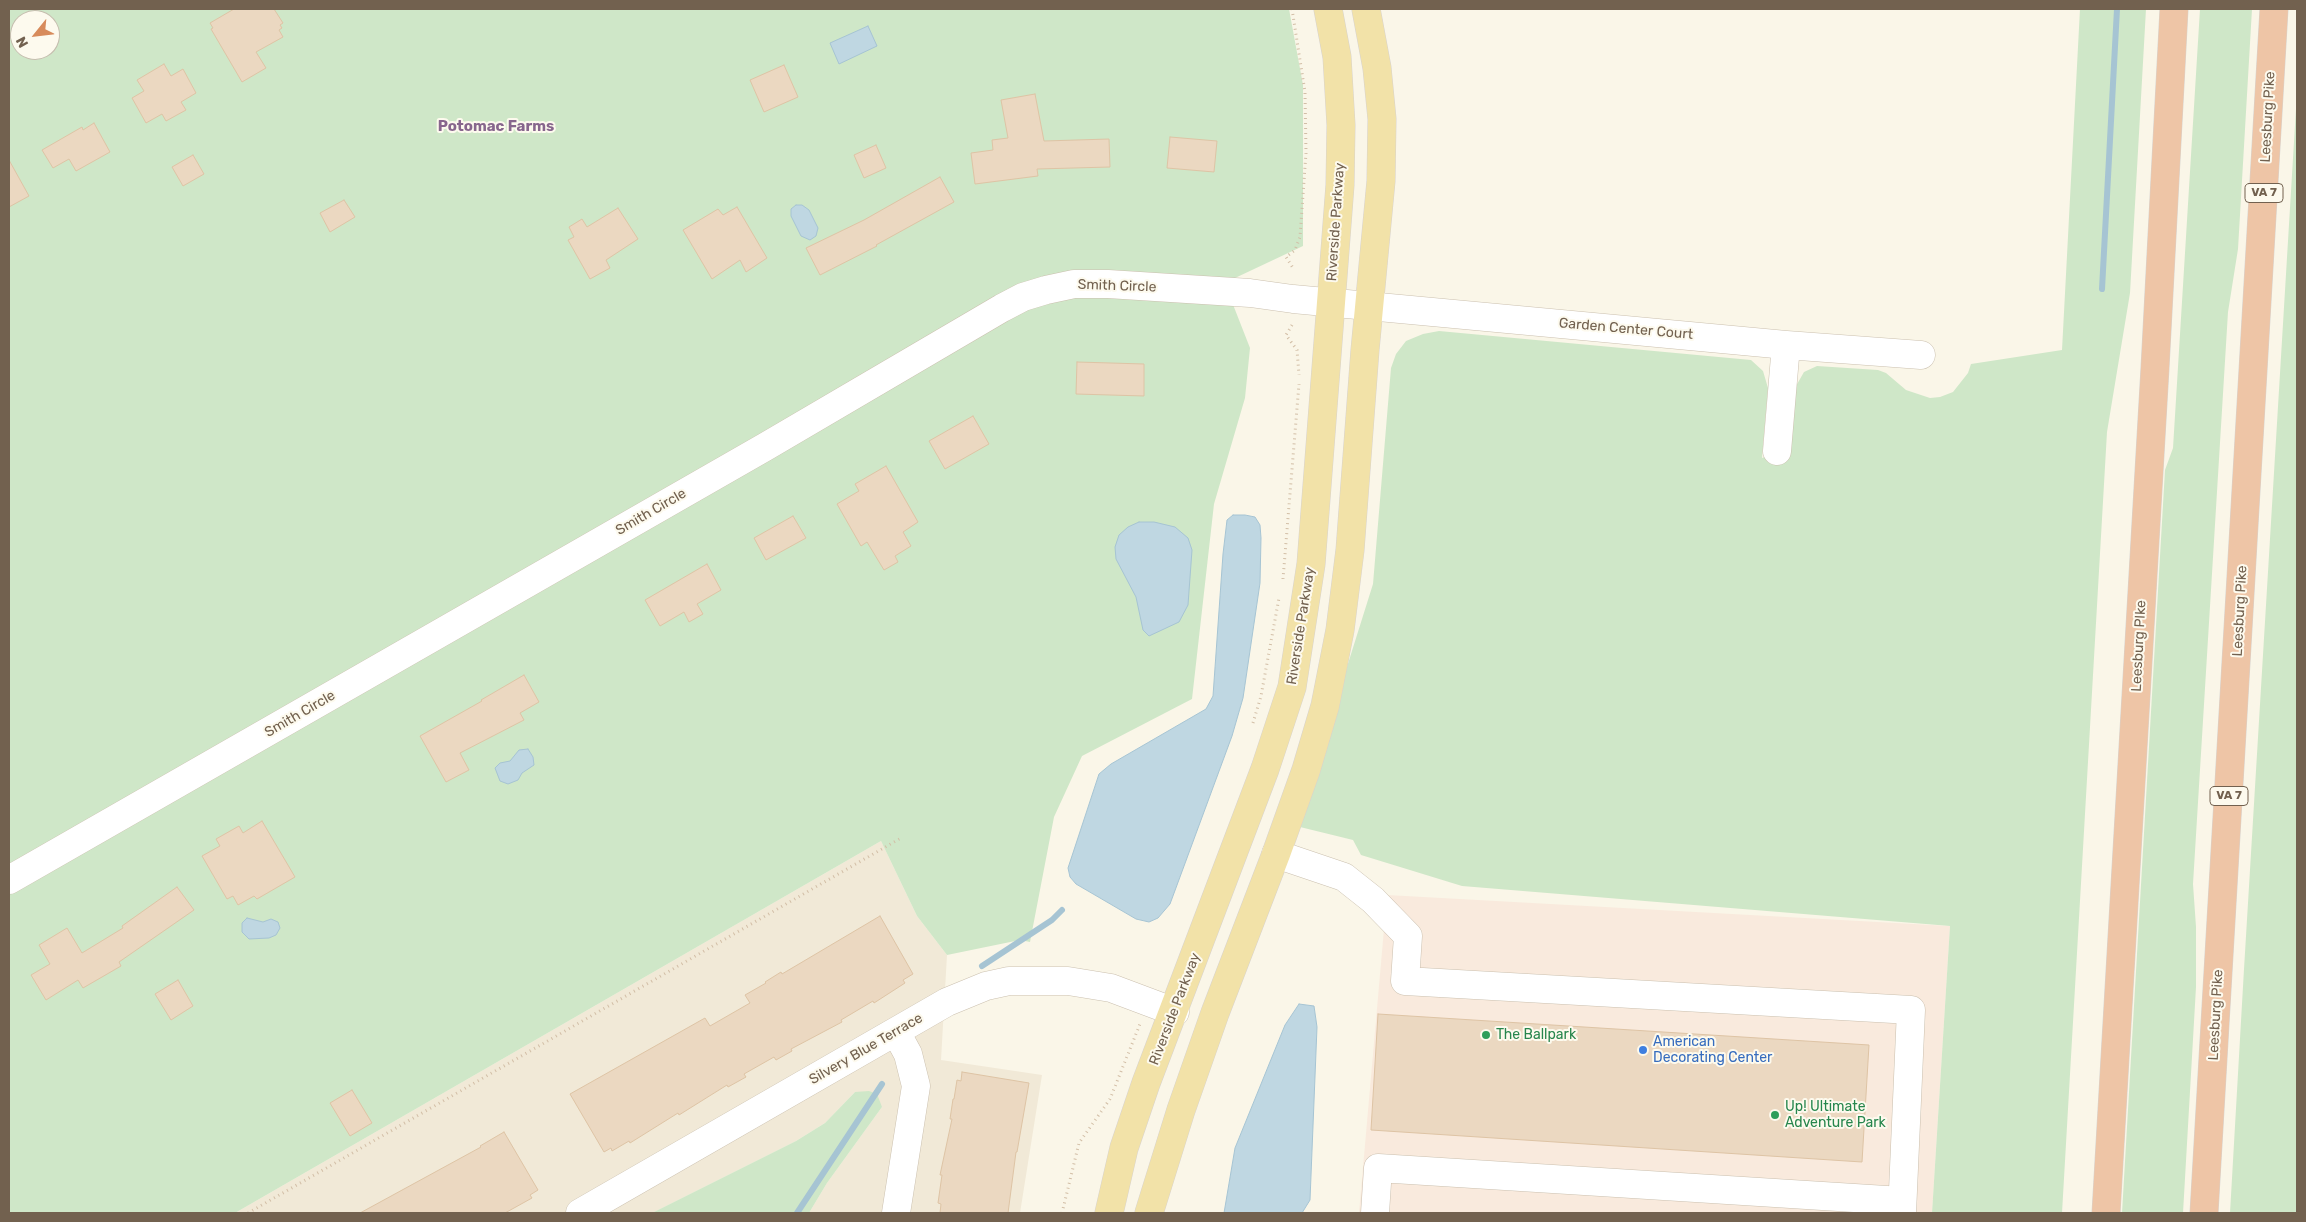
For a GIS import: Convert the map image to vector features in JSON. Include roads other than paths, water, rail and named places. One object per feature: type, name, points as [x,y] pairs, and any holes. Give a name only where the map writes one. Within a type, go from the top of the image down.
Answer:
[{"type":"highway","name":"Leesburg PIke","points":[[2106,1213],[2124,924],[2174,9]]},
{"type":"highway","name":"Leesburg Pike","points":[[2204,1213],[2274,9]]},
{"type":"main road","name":"Riverside Parkway","points":[[1109,1213],[1124,1148],[1146,1083],[1175,1012],[1265,769],[1292,687],[1311,564],[1340,185],[1341,125],[1337,57],[1328,9]]},
{"type":"main road","points":[[1148,1213],[1215,1012],[1276,854],[1315,742],[1340,630],[1350,550],[1381,181],[1382,119],[1377,68],[1366,9]]},
{"type":"street","name":"Smith Circle","points":[[9,880],[732,466],[1022,297],[1074,284],[1091,284],[1250,293],[1331,303]]},
{"type":"street","name":"Garden Center Court","points":[[1331,303],[1370,305],[1786,345],[1922,355]]},
{"type":"street","points":[[1777,451],[1786,345]]},
{"type":"street","points":[[1276,854],[1344,878],[1373,900],[1408,936],[1405,981],[1911,1010],[1902,1207],[1378,1168],[1375,1213]]},
{"type":"street","name":"Silvery Blue Terrace","points":[[580,1213],[947,1002],[986,986],[1009,981],[1068,981],[1111,988],[1175,1012]]},
{"type":"street","points":[[896,1032],[908,1054],[916,1086],[896,1213]]},
{"type":"water","points":[[868,26],[877,46],[839,64],[830,43]]},
{"type":"water","points":[[796,205],[802,205],[809,210],[818,228],[816,236],[810,240],[801,236],[791,216],[791,209]]},
{"type":"water","points":[[1233,515],[1255,517],[1260,525],[1261,538],[1260,583],[1243,698],[1232,736],[1170,904],[1158,918],[1149,922],[1136,919],[1076,884],[1070,877],[1068,868],[1099,774],[1111,764],[1206,709],[1213,696],[1223,554],[1227,520]]},
{"type":"water","points":[[1139,522],[1154,522],[1175,527],[1188,538],[1192,550],[1188,605],[1179,622],[1149,636],[1143,630],[1136,597],[1116,559],[1115,547],[1119,535],[1128,527]]},
{"type":"water","points":[[528,749],[533,757],[534,765],[522,773],[518,780],[508,784],[500,781],[495,768],[500,763],[510,761],[519,750]]},
{"type":"water","points":[[247,918],[263,922],[271,919],[278,922],[280,928],[276,935],[269,938],[249,939],[242,932],[242,923]]},
{"type":"water","points":[[1299,1004],[1314,1006],[1317,1027],[1310,1200],[1302,1213],[1224,1213],[1235,1148],[1285,1025]]},
{"type":"waterway","points":[[2102,289],[2117,9]]},
{"type":"waterway","points":[[982,966],[1052,920],[1062,910]]},
{"type":"waterway","points":[[797,1213],[882,1084]]},
{"type":"place","name":"The Ballpark","points":[[1486,1035]]},
{"type":"place","name":"American Decorating Center","points":[[1643,1050]]},
{"type":"place","name":"Up! Ultimate Adventure Park","points":[[1775,1115]]},
{"type":"district","name":"Potomac Farms","points":[[496,127]]}]
